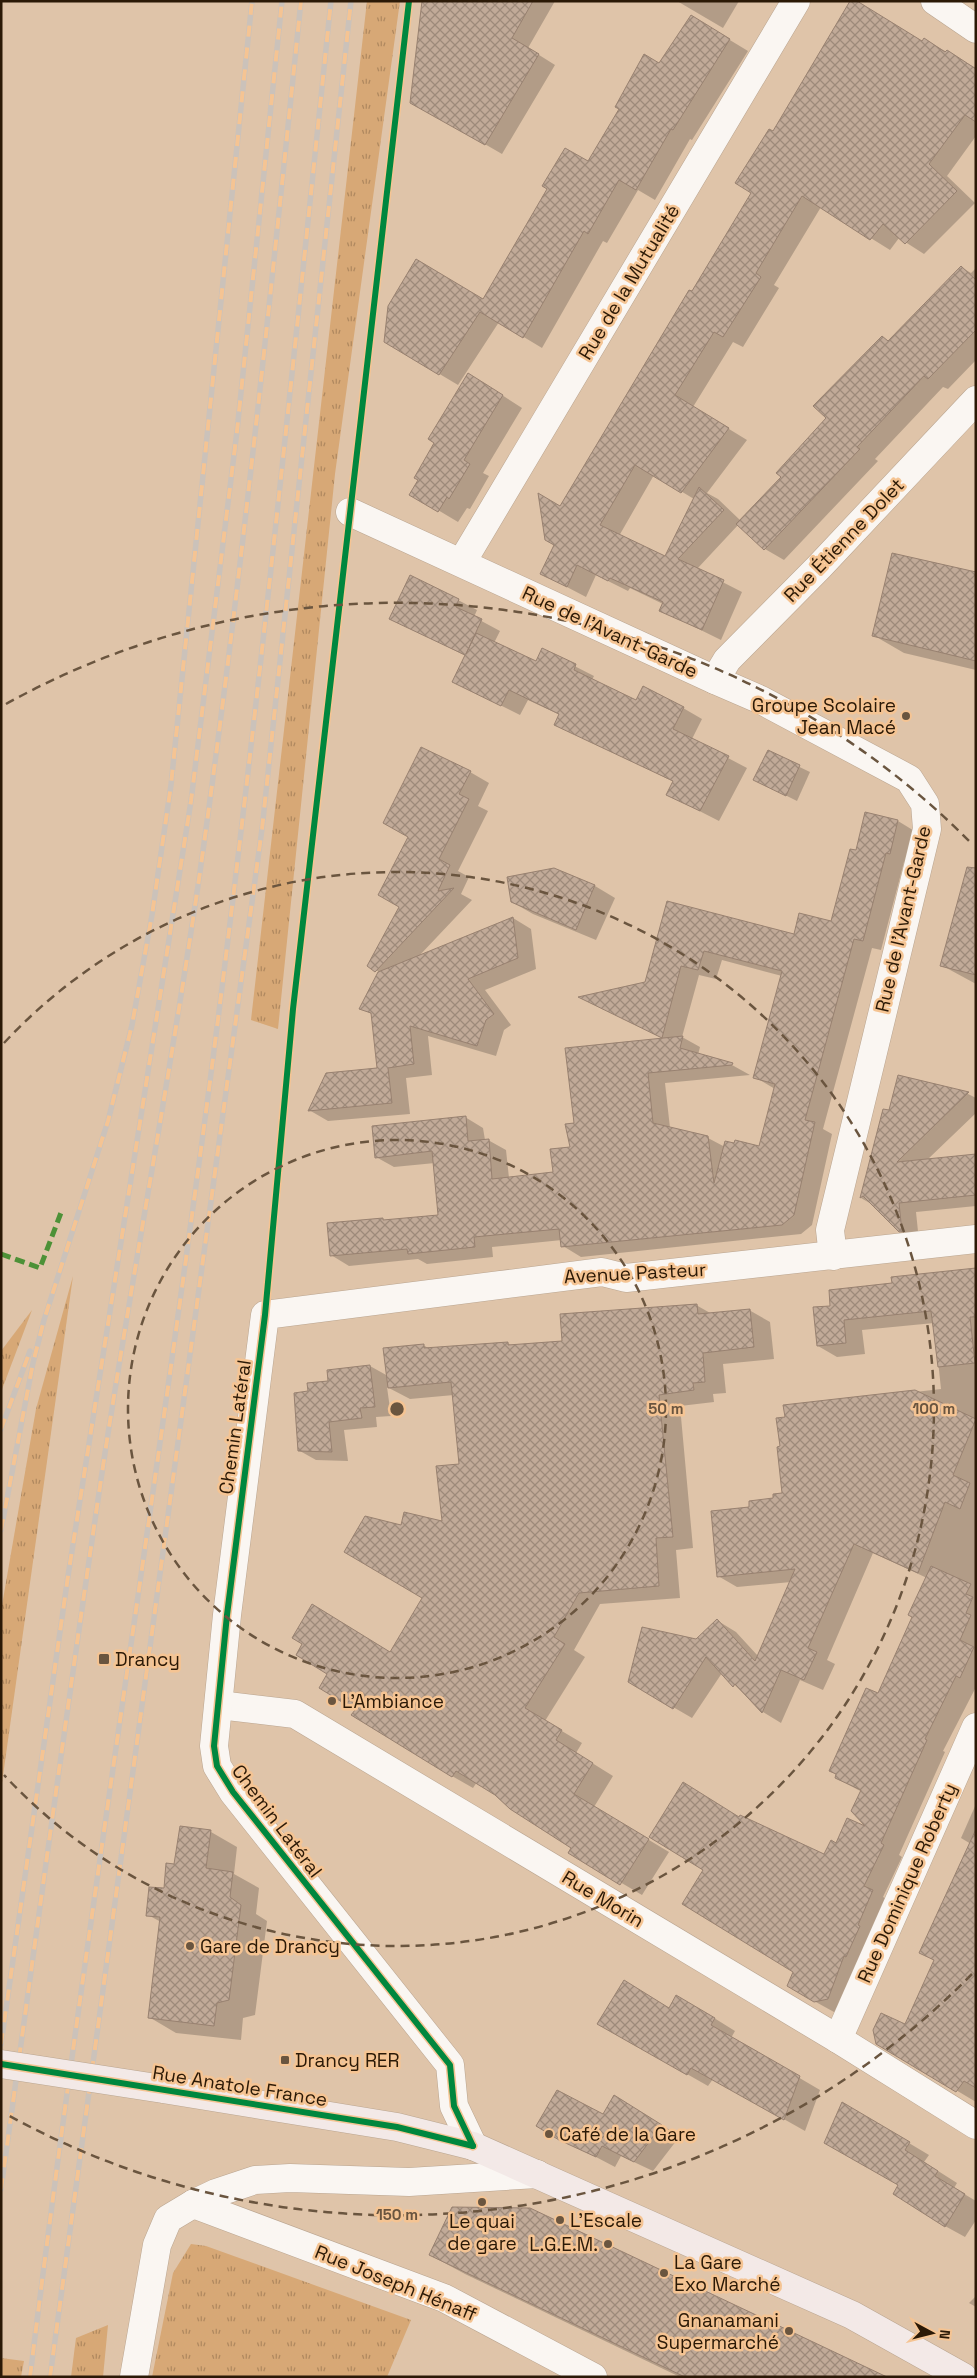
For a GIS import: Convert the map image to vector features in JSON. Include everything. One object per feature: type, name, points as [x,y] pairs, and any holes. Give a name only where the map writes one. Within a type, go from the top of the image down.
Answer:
[{"type":"main road","name":"Rue Anatole France","points":[[1,2064],[397,2127],[473,2146],[852,2315],[963,2377]]},
{"type":"street","name":"Rue de la Mutualité","points":[[462,562],[796,1]]},
{"type":"street","points":[[935,1],[976,29]]},
{"type":"street","name":"Rue Étienne Dolet","points":[[715,680],[727,660],[819,567],[976,400]]},
{"type":"street","name":"Rue de l'Avant-Garde","points":[[350,512],[760,700],[908,779],[925,804],[926,829],[830,1230],[833,1256]]},
{"type":"street","name":"Avenue Pasteur","points":[[265,1315],[602,1272],[626,1278],[976,1239]]},
{"type":"street","name":"Chemin Latéral","points":[[265,1315],[227,1615],[214,1746],[216,1766],[233,1792],[450,2065],[454,2106],[473,2146]]},
{"type":"street","name":"Rue Morin","points":[[219,1705],[294,1714],[838,2039],[976,2126]]},
{"type":"street","name":"Rue Dominique Roberty","points":[[838,2039],[976,1727]]},
{"type":"street","points":[[134,2377],[157,2246],[168,2219],[193,2204],[216,2193],[255,2180],[290,2178],[409,2182],[537,2174]]},
{"type":"street","name":"Rue Joseph Hénaff","points":[[193,2204],[444,2298],[593,2377]]},
{"type":"green space","points":[[367,1],[400,1],[335,474],[278,1029],[251,1020]]},
{"type":"green space","points":[[73,1276],[1,1790],[1,1611],[36,1409]]},
{"type":"green space","points":[[32,1310],[1,1392],[1,1351]]},
{"type":"green space","points":[[191,2244],[206,2246],[411,2320],[387,2377],[152,2377],[173,2273]]},
{"type":"green space","points":[[108,2325],[103,2377],[71,2377],[76,2338]]},
{"type":"green space","points":[[1,2358],[24,2361],[21,2377],[1,2377]]},
{"type":"building","points":[[422,1],[533,1],[512,38],[539,54],[485,145],[410,103]]},
{"type":"building","points":[[850,1],[857,1],[922,41],[924,38],[976,69],[976,122],[965,115],[929,164],[957,191],[905,244],[883,224],[870,240],[802,196],[756,273],[761,277],[723,337],[714,332],[675,395],[729,428],[681,493],[635,465],[600,525],[665,556],[699,487],[724,510],[678,559],[724,580],[702,630],[659,611],[663,602],[610,578],[608,581],[577,565],[567,587],[540,574],[554,545],[545,540],[538,493],[560,506],[689,290],[692,291],[751,193],[735,183],[769,129],[773,131]]},
{"type":"building","points":[[691,15],[730,39],[673,130],[671,129],[636,190],[619,180],[588,234],[584,231],[523,338],[480,312],[439,375],[384,342],[388,306],[416,259],[483,299],[547,189],[542,186],[565,148],[588,161],[619,109],[615,107],[644,54],[659,63]]},
{"type":"building","points":[[961,266],[976,280],[976,330],[928,379],[924,376],[857,447],[860,449],[764,550],[736,524],[781,477],[776,473],[826,418],[813,406],[882,336],[888,341]]},
{"type":"building","points":[[468,373],[503,395],[464,460],[470,464],[449,499],[447,497],[438,512],[409,495],[418,480],[414,478],[434,443],[428,439]]},
{"type":"building","points":[[892,553],[976,572],[976,661],[872,636]]},
{"type":"building","points":[[410,575],[459,599],[456,607],[482,619],[466,654],[476,633],[536,661],[542,648],[576,664],[574,670],[636,700],[643,686],[684,707],[673,729],[729,756],[700,811],[666,795],[673,781],[554,725],[559,714],[509,690],[501,706],[452,682],[465,655],[389,619]]},
{"type":"building","points":[[421,747],[471,771],[459,794],[469,799],[439,859],[450,865],[438,891],[454,888],[375,972],[367,966],[399,907],[378,895],[408,837],[383,823]]},
{"type":"building","points":[[768,750],[800,765],[786,796],[753,780]]},
{"type":"building","points":[[865,812],[898,820],[890,854],[886,853],[863,941],[854,939],[805,1120],[815,1122],[794,1215],[782,1225],[561,1247],[559,1229],[474,1237],[475,1247],[408,1254],[407,1249],[330,1256],[327,1223],[438,1215],[432,1151],[375,1158],[372,1126],[466,1116],[468,1141],[489,1139],[492,1179],[553,1172],[550,1149],[570,1147],[565,1124],[574,1123],[565,1048],[683,1036],[680,1048],[733,1063],[732,1065],[648,1073],[653,1123],[708,1136],[714,1183],[725,1141],[734,1143],[735,1140],[759,1146],[775,1084],[753,1078],[782,971],[704,951],[698,970],[681,966],[662,1038],[578,997],[645,982],[667,901],[794,934],[799,913],[831,921],[850,849],[856,850]]},
{"type":"building","points":[[967,867],[976,868],[976,975],[940,966]]},
{"type":"building","points":[[554,868],[595,885],[576,930],[511,902],[507,877]]},
{"type":"building","points":[[513,917],[518,958],[468,979],[494,1014],[486,1020],[477,1046],[410,1026],[414,1064],[388,1068],[392,1103],[308,1111],[326,1073],[377,1068],[371,1013],[359,1009],[378,972]]},
{"type":"building","points":[[898,1075],[969,1092],[897,1162],[976,1154],[976,1195],[899,1203],[902,1232],[899,1232],[863,1196],[860,1198],[883,1109],[889,1110]]},
{"type":"building","points":[[976,1268],[976,1317],[970,1317],[975,1363],[938,1367],[931,1311],[844,1320],[846,1343],[817,1346],[813,1307],[830,1306],[829,1290],[892,1283],[891,1277]]},
{"type":"building","points":[[697,1304],[698,1314],[750,1309],[754,1347],[703,1353],[705,1382],[693,1383],[694,1390],[659,1395],[673,1537],[656,1538],[659,1586],[579,1593],[554,1637],[565,1644],[525,1708],[562,1730],[556,1740],[593,1763],[574,1794],[649,1839],[620,1885],[568,1853],[571,1848],[510,1809],[495,1795],[456,1771],[452,1777],[351,1715],[355,1710],[319,1688],[327,1674],[296,1655],[302,1644],[292,1638],[312,1604],[390,1652],[422,1598],[344,1552],[365,1516],[401,1525],[404,1512],[442,1521],[436,1466],[459,1464],[451,1382],[388,1388],[383,1348],[424,1344],[424,1348],[508,1342],[508,1345],[562,1341],[560,1314]]},
{"type":"building","points":[[370,1365],[375,1407],[360,1408],[362,1418],[329,1422],[332,1452],[298,1451],[294,1393],[308,1391],[307,1383],[328,1381],[327,1370]]},
{"type":"building","points":[[915,1390],[976,1419],[953,1475],[970,1483],[960,1509],[945,1502],[918,1573],[854,1544],[808,1648],[817,1652],[804,1680],[781,1670],[762,1713],[735,1684],[733,1687],[706,1657],[673,1709],[628,1682],[642,1627],[696,1639],[717,1619],[755,1661],[795,1569],[717,1577],[711,1511],[749,1507],[749,1501],[773,1498],[773,1494],[782,1493],[777,1447],[780,1446],[776,1418],[785,1417],[783,1405]]},
{"type":"building","points":[[931,1566],[971,1584],[966,1594],[973,1597],[966,1613],[971,1615],[960,1640],[974,1647],[960,1678],[956,1676],[925,1739],[927,1740],[881,1843],[884,1845],[864,1886],[873,1890],[858,1925],[860,1926],[846,1957],[844,1956],[828,1999],[814,2002],[787,1986],[793,1972],[682,1904],[703,1870],[649,1837],[683,1782],[739,1817],[740,1815],[824,1854],[831,1840],[836,1843],[847,1818],[865,1826],[851,1811],[861,1790],[835,1778],[836,1774],[829,1771],[866,1688],[878,1693],[912,1617],[908,1615]]},
{"type":"building","name":"Gare de Drancy","points":[[180,1826],[211,1830],[206,1868],[233,1872],[230,1897],[241,1905],[229,2000],[217,2003],[214,2026],[148,2018],[160,1917],[146,1916],[149,1887],[164,1888],[166,1863],[174,1864]]},
{"type":"building","points":[[976,1829],[976,2088],[964,2081],[956,2092],[876,2044],[873,2030],[881,2013],[905,2024],[934,1960],[919,1953]]},
{"type":"building","points":[[624,1980],[669,2008],[676,1995],[715,2018],[711,2025],[800,2076],[784,2120],[691,2068],[687,2075],[597,2024]]},
{"type":"building","points":[[557,2090],[603,2114],[614,2095],[662,2125],[634,2162],[602,2146],[596,2157],[559,2140],[536,2126]]},
{"type":"building","points":[[842,2102],[910,2142],[905,2150],[938,2171],[935,2176],[965,2194],[945,2227],[893,2194],[898,2185],[824,2143]]},
{"type":"building","points":[[452,2207],[530,2208],[887,2377],[685,2377],[429,2255]]},
{"type":"railway","points":[[1,1530],[33,1363],[44,1320],[108,1121],[132,1025],[152,915],[171,785],[252,1]]},
{"type":"railway","points":[[1,2044],[68,1576],[191,801],[237,431],[282,1]]},
{"type":"railway","points":[[1,2189],[105,1453],[178,1017],[215,764],[255,437],[301,1]]},
{"type":"railway","points":[[30,2377],[73,2049],[190,1230],[229,933],[260,667],[331,1]]},
{"type":"railway","points":[[50,2377],[262,829],[351,1]]},
{"type":"railway","points":[[1,1429],[30,1351]]},
{"type":"marked path","points":[[1,1254],[40,1268],[62,1210]]},
{"type":"cycle path","points":[[409,1],[293,1009],[265,1315],[227,1615],[214,1746],[217,1766],[233,1792],[450,2065],[454,2106],[473,2146]]},
{"type":"cycle path","points":[[1,2064],[397,2127],[473,2146]]},
{"type":"place","name":"Groupe Scolaire Jean Macé","points":[[906,716]]},
{"type":"place","name":"Drancy","points":[[104,1659]]},
{"type":"place","name":"L'Ambiance","points":[[332,1701]]},
{"type":"place","name":"Gare de Drancy","points":[[190,1946]]},
{"type":"place","name":"Drancy RER","points":[[285,2060]]},
{"type":"place","name":"Café de la Gare","points":[[549,2134]]},
{"type":"place","name":"Le quai de gare","points":[[482,2202]]},
{"type":"place","name":"L'Escale","points":[[560,2220]]},
{"type":"place","name":"L.G.E.M.","points":[[608,2244]]},
{"type":"place","name":"La Gare Exo Marché","points":[[664,2273]]},
{"type":"place","name":"Gnanamani Supermarché","points":[[789,2331]]}]
